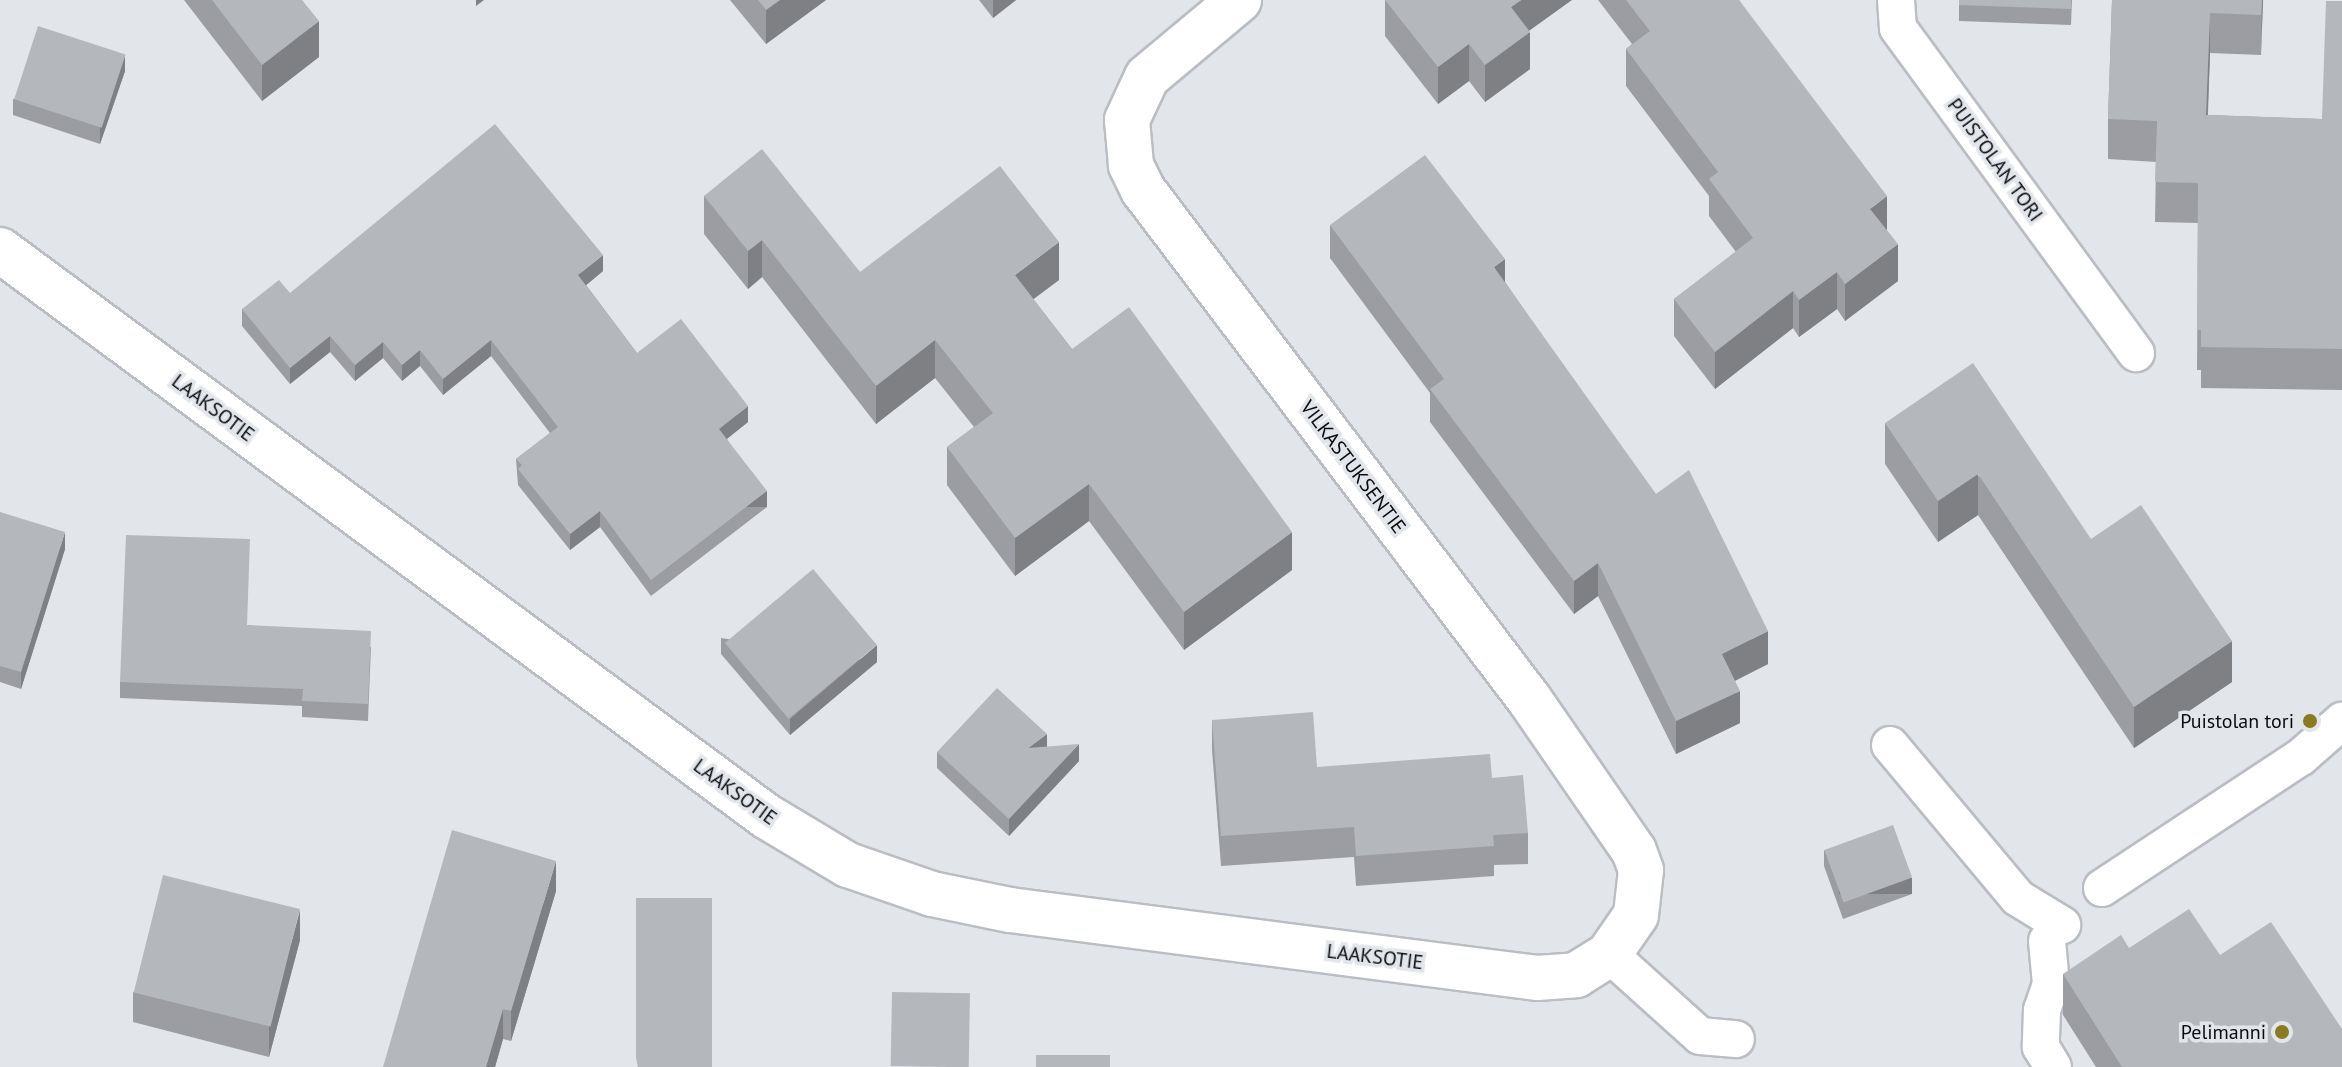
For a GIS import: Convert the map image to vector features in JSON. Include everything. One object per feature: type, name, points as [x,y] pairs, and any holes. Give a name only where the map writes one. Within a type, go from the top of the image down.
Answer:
[{"type":"street","name":"VILKASTUKSENTIE","points":[[1239,0],[1147,77],[1127,120],[1131,165],[1143,190],[1609,811],[1641,870],[1636,915],[1609,954]]},
{"type":"street","name":"LAAKSOTIE","points":[[0,250],[766,816],[848,865],[981,905],[1537,978],[1576,975],[1609,954]]},
{"type":"lane","name":"PUISTOLAN TORI","points":[[1896,0],[1898,28],[2136,353]]},
{"type":"lane","points":[[2102,888],[2301,757],[2342,721]]},
{"type":"lane","points":[[1890,745],[2018,898],[2055,933],[2051,984],[2042,1010],[2041,1047],[2053,1067]]},
{"type":"lane","points":[[1609,954],[1700,1036],[1736,1039]]},
{"type":"building","points":[[212,0],[302,0],[319,21],[262,65]]},
{"type":"building","points":[[758,0],[780,0],[766,10]]},
{"type":"building","points":[[1385,0],[1521,0],[1511,7],[1530,32],[1485,65],[1469,44],[1438,67]]},
{"type":"building","points":[[1626,0],[1739,0],[1887,196],[1870,209],[1898,244],[1845,284],[1837,272],[1799,300],[1793,291],[1715,352],[1674,299],[1753,238],[1709,179],[1718,172],[1626,49],[1650,31]]},
{"type":"building","points":[[1959,0],[2071,0],[2071,9],[1959,5]]},
{"type":"building","points":[[2112,0],[2262,0],[2261,15],[2210,13],[2206,115],[2322,119],[2326,1],[2342,1],[2342,349],[2201,347],[2201,330],[2197,330],[2198,183],[2155,182],[2157,121],[2108,119]]},
{"type":"building","points":[[38,26],[125,54],[102,128],[14,99]]},
{"type":"building","points":[[495,124],[603,255],[578,275],[637,353],[681,319],[748,406],[719,429],[767,491],[651,580],[600,511],[570,534],[518,469],[522,465],[516,459],[558,427],[491,340],[443,379],[420,350],[402,365],[383,342],[355,365],[330,336],[290,368],[242,309],[279,280],[290,293]]},
{"type":"building","points":[[762,149],[860,272],[1000,166],[1059,242],[1015,275],[1072,349],[1129,307],[1292,532],[1184,612],[1089,484],[1015,538],[947,447],[993,413],[935,340],[876,386],[762,240],[748,251],[704,196]]},
{"type":"building","points":[[1425,155],[1505,259],[1494,267],[1656,494],[1689,470],[1768,631],[1722,654],[1740,691],[1676,721],[1598,563],[1574,581],[1430,389],[1444,379],[1330,225]]},
{"type":"building","points":[[1973,363],[2091,539],[2141,505],[2232,641],[2134,707],[1978,474],[1938,501],[1885,423]]},
{"type":"building","points":[[0,512],[65,532],[21,672],[0,666]]},
{"type":"building","points":[[126,535],[250,539],[247,625],[371,631],[368,704],[302,701],[303,689],[120,682]]},
{"type":"building","points":[[813,569],[877,645],[789,719],[725,643]]},
{"type":"building","points":[[997,688],[1047,734],[1028,748],[1079,744],[1009,819],[937,752]]},
{"type":"building","points":[[1313,712],[1317,767],[1490,754],[1492,778],[1523,775],[1528,833],[1493,835],[1494,846],[1356,856],[1354,827],[1221,836],[1212,720]]},
{"type":"building","points":[[1893,825],[1912,878],[1844,903],[1824,850]]},
{"type":"building","points":[[452,830],[556,861],[511,1011],[503,1009],[486,1067],[383,1067]]},
{"type":"building","points":[[163,875],[300,909],[271,1027],[134,992]]},
{"type":"building","points":[[636,898],[712,898],[712,1067],[638,1067]]},
{"type":"building","points":[[2189,909],[2220,955],[2271,922],[2342,1029],[2342,1067],[2122,1067],[2063,974],[2121,935],[2129,948]]},
{"type":"building","points":[[892,992],[970,993],[969,1067],[891,1066]]},
{"type":"building","points":[[1036,1055],[1110,1055],[1110,1067],[1036,1067]]},
{"type":"place","name":"Puistolan tori","points":[[2310,721]]},
{"type":"place","name":"Pelimanni","points":[[2282,1032]]}]
